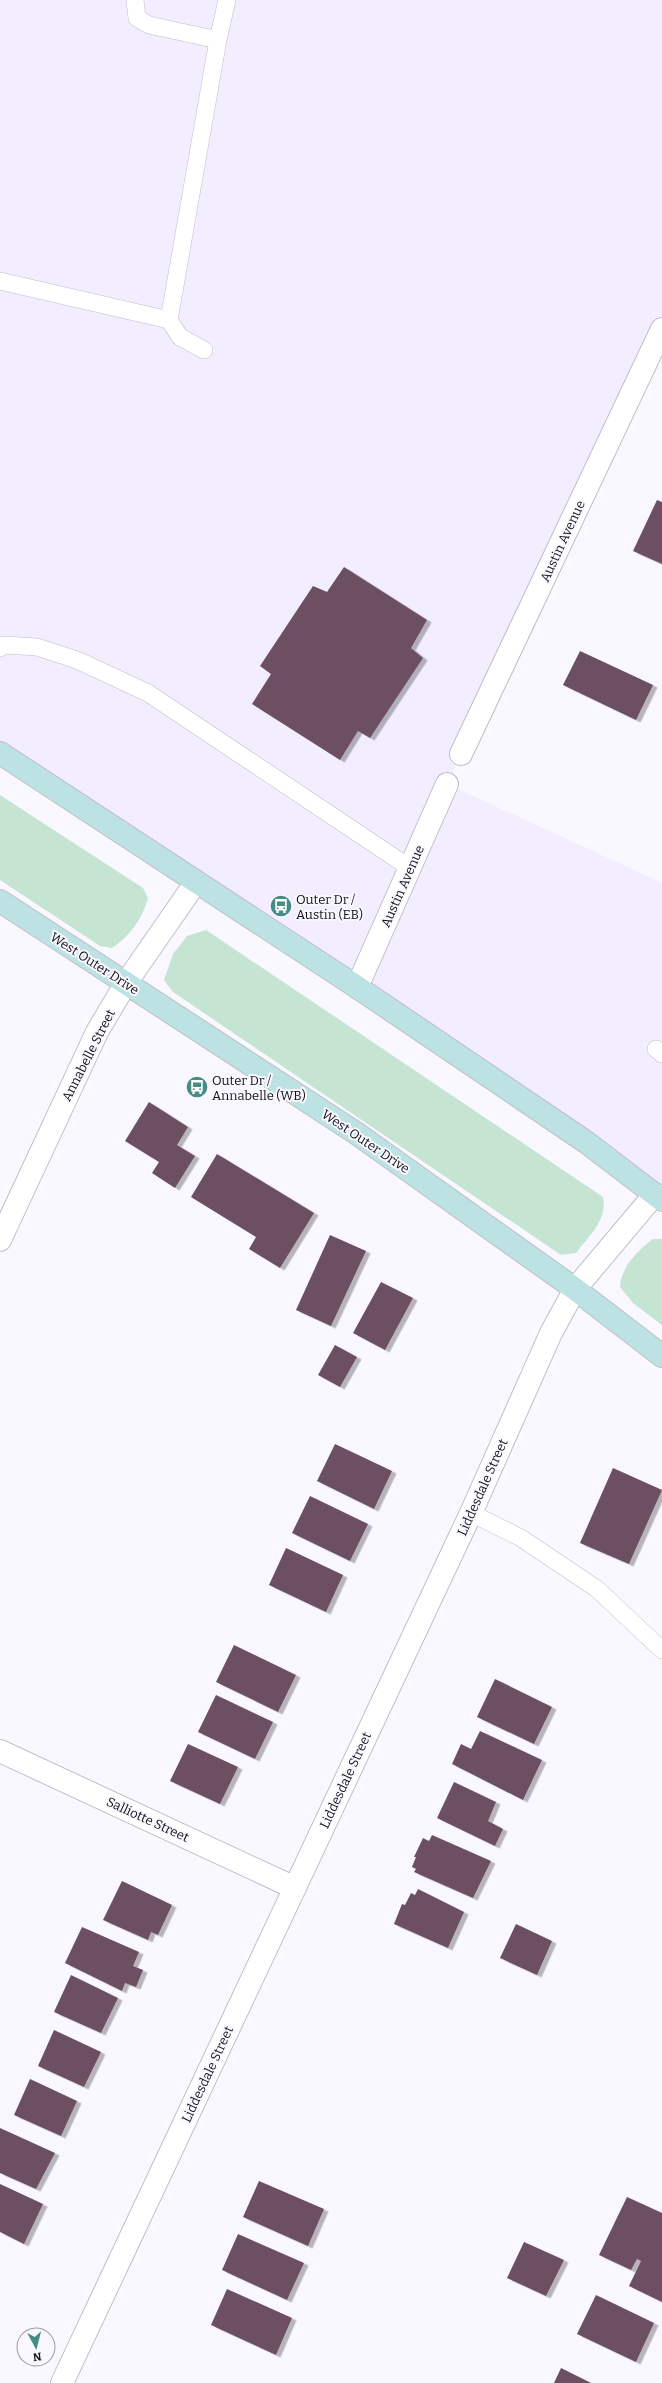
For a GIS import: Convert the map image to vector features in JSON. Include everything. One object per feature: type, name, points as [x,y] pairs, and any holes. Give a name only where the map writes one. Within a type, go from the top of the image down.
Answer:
[{"type":"main road","points":[[0,753],[357,987],[586,1142],[658,1197]]},
{"type":"main road","name":"West Outer Drive","points":[[0,901],[356,1133],[575,1289],[662,1356]]},
{"type":"street","name":"Austin Avenue","points":[[461,754],[662,329]]},
{"type":"street","name":"Austin Avenue","points":[[357,987],[447,784]]},
{"type":"street","name":"Annabelle Street","points":[[0,1240],[97,1032],[126,983],[196,882]]},
{"type":"street","name":"Liddesdale Street","points":[[62,2383],[471,1513],[551,1333],[575,1289],[658,1197]]},
{"type":"street","name":"Salliotte Street","points":[[0,1751],[295,1888]]},
{"type":"lane","points":[[135,0],[137,18],[149,25],[218,40]]},
{"type":"lane","points":[[169,320],[218,40],[227,0]]},
{"type":"lane","points":[[0,281],[169,320],[180,336],[204,350]]},
{"type":"lane","points":[[0,648],[4,645],[37,647],[77,660],[148,693],[410,868]]},
{"type":"lane","points":[[471,1513],[520,1538],[597,1589],[662,1650]]},
{"type":"shaded area","points":[[0,0],[662,0],[662,329],[447,784],[662,883],[662,1200],[0,753]]},
{"type":"green space","points":[[0,795],[143,888],[148,898],[139,920],[130,932],[112,948],[100,946],[0,880]]},
{"type":"green space","points":[[206,930],[603,1197],[603,1213],[592,1234],[576,1253],[561,1255],[173,992],[164,980],[173,954],[187,936]]},
{"type":"green space","points":[[653,1239],[662,1239],[662,1325],[633,1303],[620,1287],[623,1273],[631,1260]]},
{"type":"building","points":[[657,500],[662,502],[662,564],[633,551]]},
{"type":"building","points":[[344,567],[427,620],[411,648],[423,658],[370,738],[358,731],[340,760],[252,704],[271,674],[260,666],[313,586],[327,592]]},
{"type":"building","points":[[580,651],[653,685],[636,720],[563,685]]},
{"type":"building","points":[[149,1102],[188,1127],[177,1145],[195,1156],[175,1188],[152,1173],[159,1162],[125,1141]]},
{"type":"building","points":[[217,1154],[314,1213],[280,1268],[249,1249],[256,1237],[191,1197]]},
{"type":"building","points":[[330,1235],[366,1251],[331,1326],[296,1310]]},
{"type":"building","points":[[381,1282],[413,1298],[385,1350],[353,1333]]},
{"type":"building","points":[[335,1345],[357,1357],[340,1387],[318,1375]]},
{"type":"building","points":[[335,1444],[392,1471],[374,1509],[317,1481]]},
{"type":"building","points":[[613,1468],[662,1490],[629,1564],[580,1543]]},
{"type":"building","points":[[310,1496],[368,1524],[350,1561],[292,1533]]},
{"type":"building","points":[[286,1548],[343,1575],[326,1612],[269,1585]]},
{"type":"building","points":[[234,1645],[296,1675],[278,1712],[216,1682]]},
{"type":"building","points":[[495,1679],[552,1707],[534,1744],[477,1717]]},
{"type":"building","points":[[216,1695],[273,1722],[255,1759],[198,1732]]},
{"type":"building","points":[[480,1731],[542,1760],[523,1800],[452,1764],[461,1744],[471,1749]]},
{"type":"building","points":[[188,1744],[238,1767],[220,1804],[170,1781]]},
{"type":"building","points":[[454,1782],[496,1802],[488,1821],[503,1829],[495,1846],[437,1818]]},
{"type":"building","points":[[432,1835],[491,1861],[473,1898],[414,1872],[416,1869],[412,1867],[416,1857],[414,1857],[423,1838],[429,1841]]},
{"type":"building","points":[[122,1881],[172,1905],[158,1935],[151,1932],[148,1940],[103,1920]]},
{"type":"building","points":[[418,1889],[464,1912],[448,1948],[394,1924],[402,1904],[405,1905],[411,1893],[415,1895]]},
{"type":"building","points":[[516,1924],[552,1941],[537,1975],[500,1958]]},
{"type":"building","points":[[82,1927],[139,1952],[133,1966],[143,1970],[136,1987],[125,1983],[122,1991],[65,1963]]},
{"type":"building","points":[[71,1975],[118,1998],[101,2033],[54,2012]]},
{"type":"building","points":[[54,2030],[101,2052],[84,2087],[38,2066]]},
{"type":"building","points":[[30,2079],[77,2101],[61,2136],[14,2115]]},
{"type":"building","points":[[0,2128],[55,2153],[36,2189],[0,2173]]},
{"type":"building","points":[[259,2181],[324,2209],[308,2246],[243,2217]]},
{"type":"building","points":[[0,2184],[43,2204],[24,2244],[0,2232]]},
{"type":"building","points":[[627,2197],[662,2213],[662,2302],[629,2286],[641,2261],[637,2259],[631,2270],[599,2255]]},
{"type":"building","points":[[238,2234],[304,2263],[287,2300],[222,2270]]},
{"type":"building","points":[[524,2242],[564,2260],[546,2296],[507,2278]]},
{"type":"building","points":[[227,2289],[292,2318],[276,2355],[211,2325]]},
{"type":"building","points":[[596,2295],[654,2323],[636,2362],[577,2334]]},
{"type":"building","points":[[561,2368],[591,2383],[554,2383]]},
{"type":"place","name":"Outer Dr / Austin (EB)","points":[[281,906]]},
{"type":"place","name":"Outer Dr / Annabelle (WB)","points":[[197,1087]]}]
